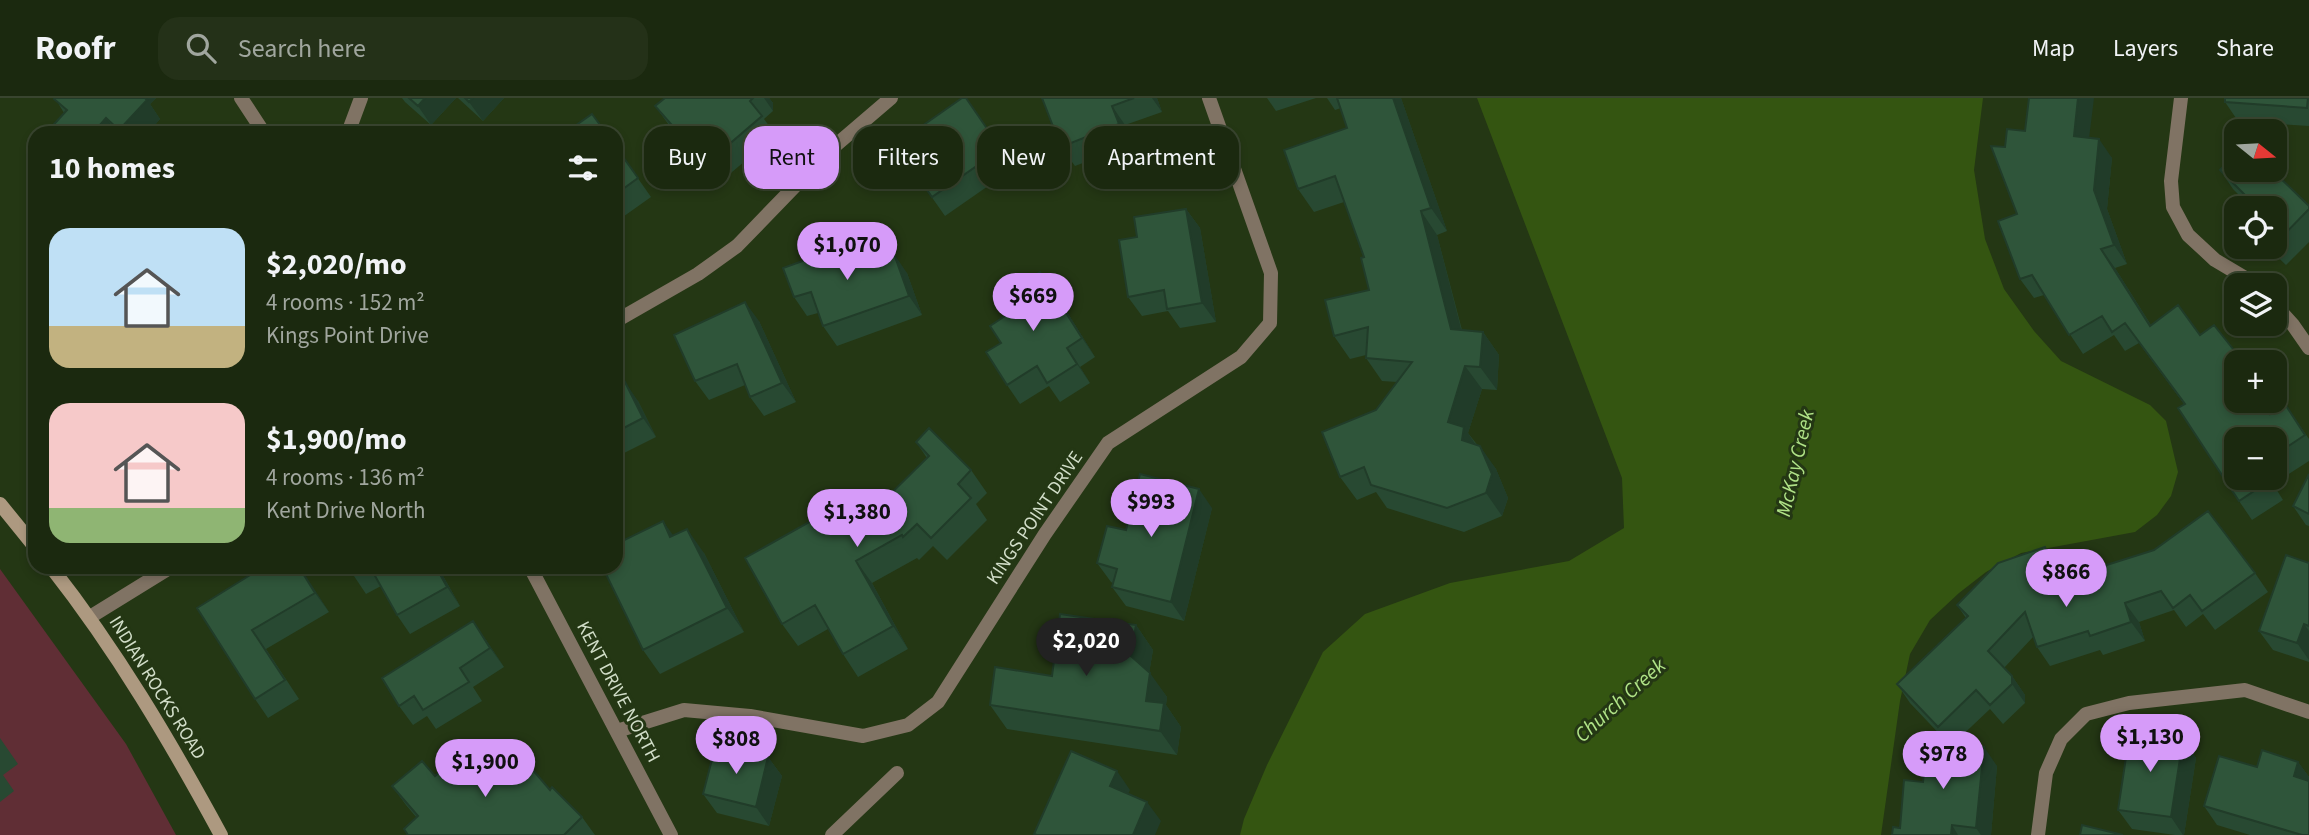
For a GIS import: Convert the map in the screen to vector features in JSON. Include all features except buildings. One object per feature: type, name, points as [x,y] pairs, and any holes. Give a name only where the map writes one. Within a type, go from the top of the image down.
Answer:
[{"type":"street","points":[[241,98],[259,126]]},
{"type":"street","points":[[351,126],[361,98]]},
{"type":"street","points":[[623,317],[698,274],[737,246],[829,151],[891,98]]},
{"type":"street","name":"KINGS POINT DRIVE","points":[[617,731],[684,710],[750,716],[863,736],[908,725],[939,702],[1045,534],[1108,443],[1241,356],[1270,323],[1270,273],[1209,98]]},
{"type":"street","points":[[2181,98],[2171,181],[2172,207],[2188,235],[2215,260],[2237,273]]},
{"type":"street","points":[[2287,318],[2309,348]]},
{"type":"street","points":[[0,504],[28,538]]},
{"type":"street","name":"INDIAN ROCKS ROAD","points":[[56,574],[90,617],[176,752],[220,835]]},
{"type":"street","points":[[90,617],[160,574]]},
{"type":"street","name":"KENT DRIVE NORTH","points":[[534,574],[671,835]]},
{"type":"street","points":[[2038,835],[2046,772],[2061,739],[2086,714],[2129,703],[2245,691],[2309,712]]},
{"type":"street","points":[[832,835],[897,773]]},
{"type":"shaded area","points":[[0,569],[126,744],[176,835],[0,835]]},
{"type":"water","points":[[1477,98],[1983,98],[1974,170],[1985,239],[2004,289],[2034,331],[2061,361],[2150,405],[2166,421],[2178,472],[2171,496],[2157,515],[2135,532],[2021,553],[1986,572],[1930,620],[1910,654],[1900,701],[1881,835],[1240,835],[1267,765],[1323,652],[1365,614],[1450,583],[1569,561],[1624,528],[1622,478]]},
{"type":"water label","name":"McKay Creek","points":[[1795,463]]},
{"type":"water label","name":"Church Creek","points":[[1620,700]]}]
